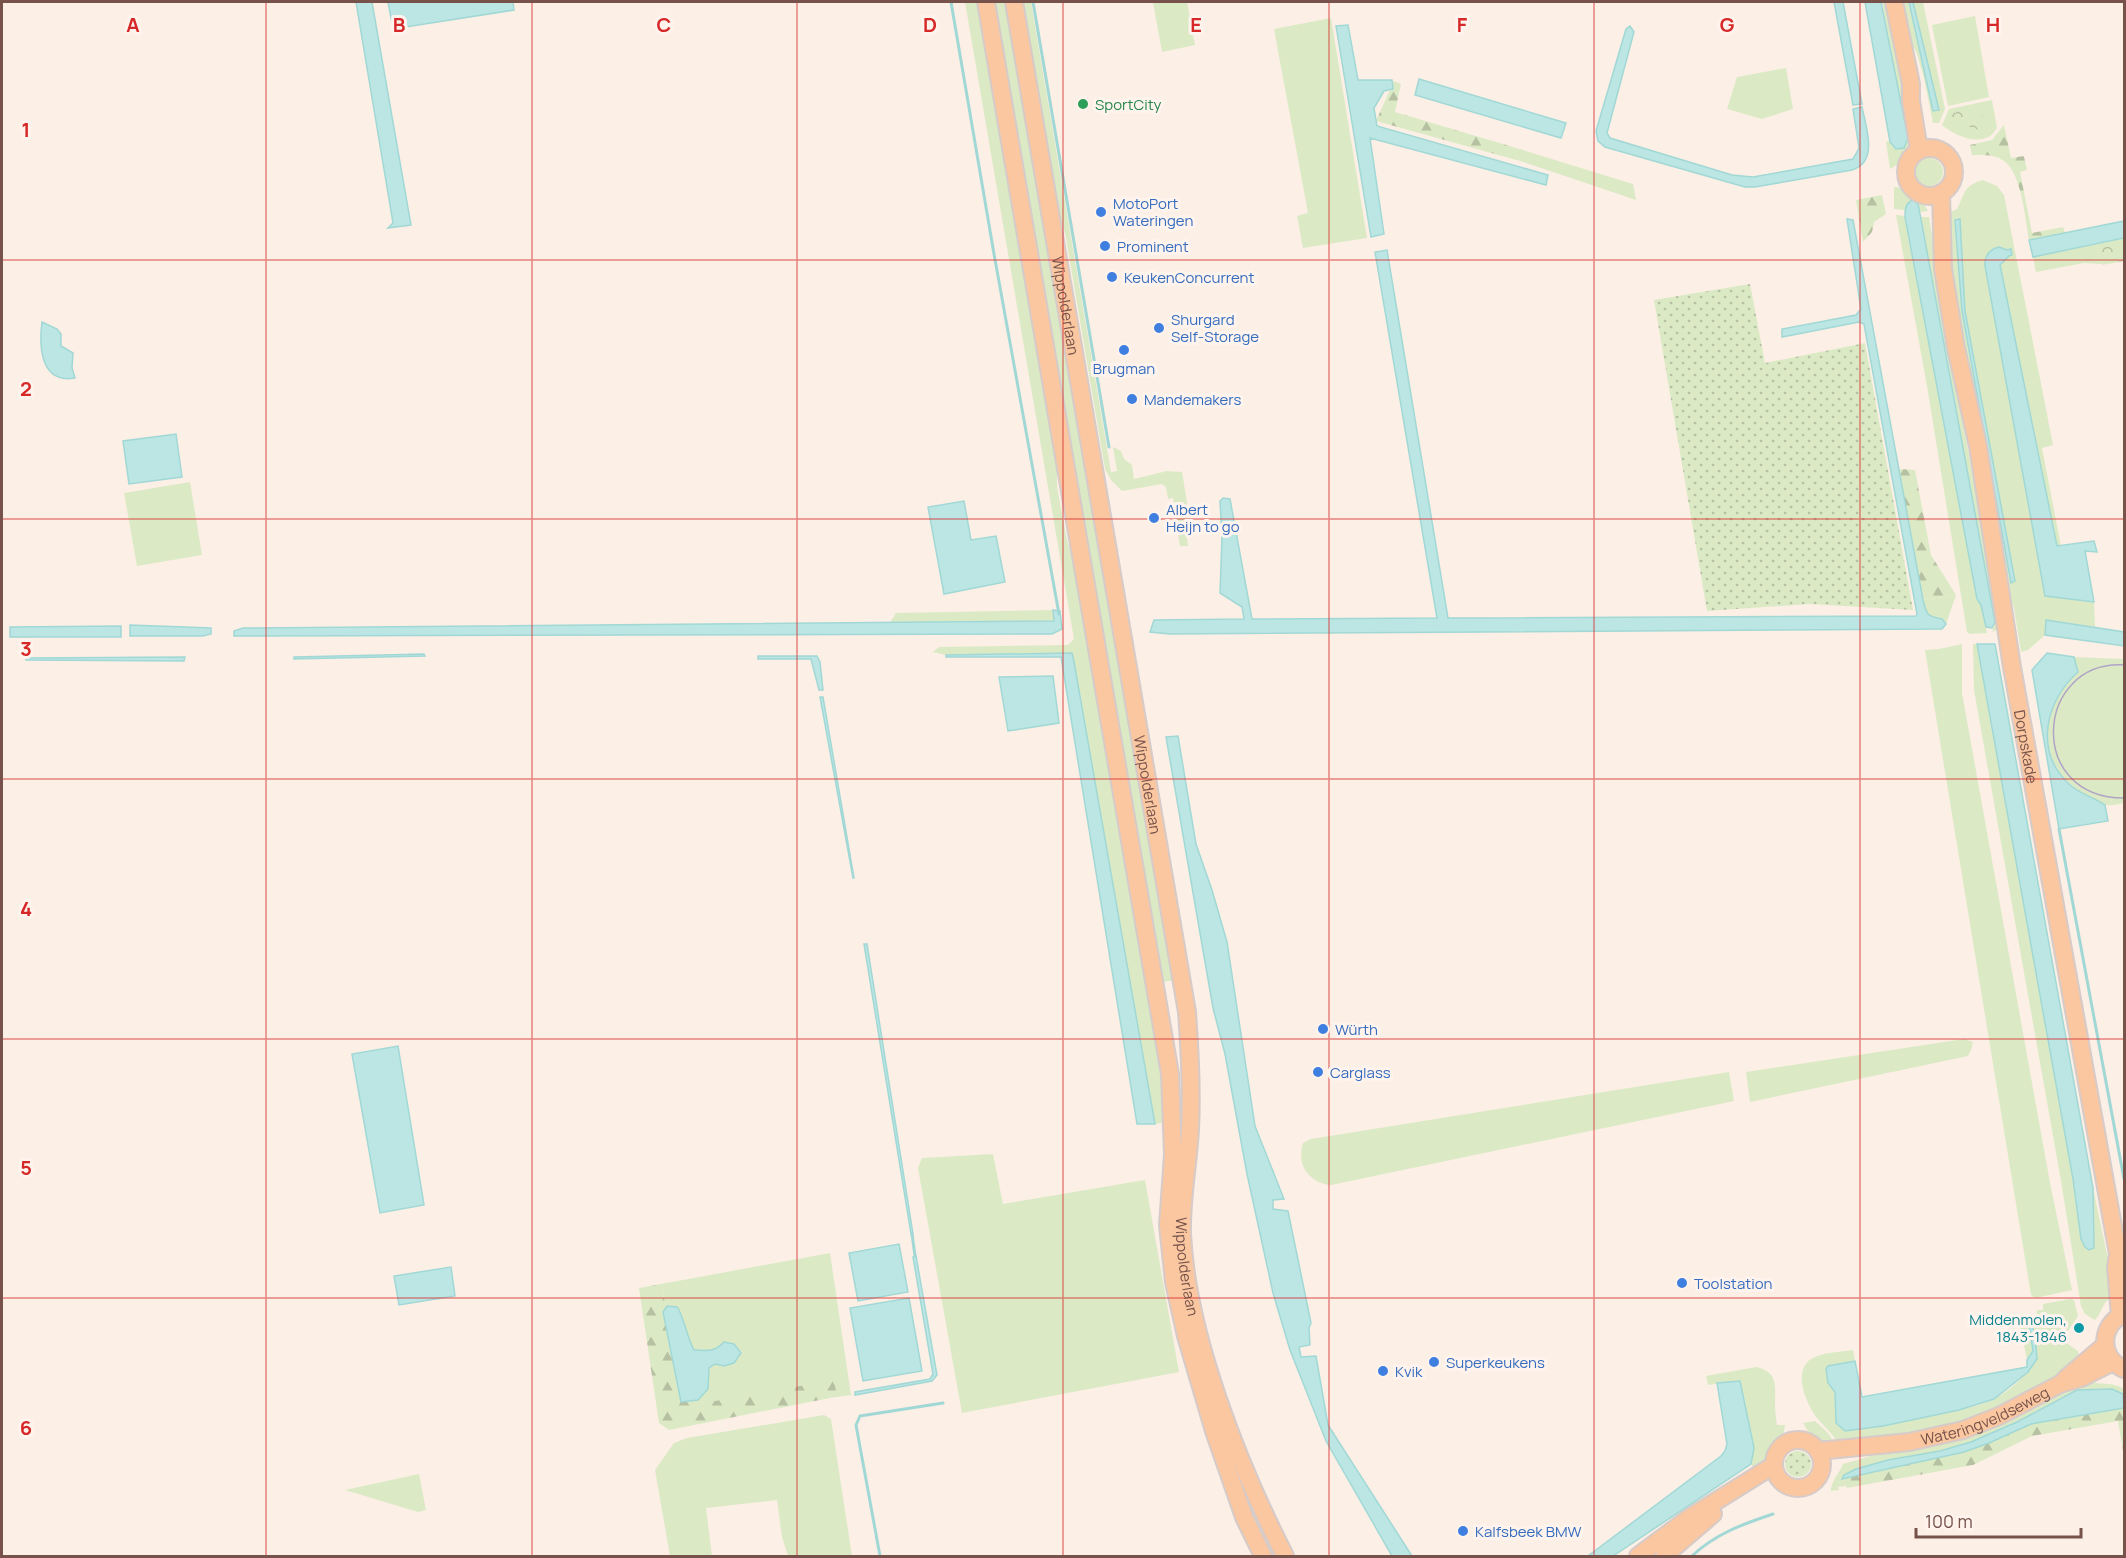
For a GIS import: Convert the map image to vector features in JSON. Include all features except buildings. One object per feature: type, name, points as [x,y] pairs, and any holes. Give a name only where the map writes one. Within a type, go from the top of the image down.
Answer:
[{"type":"main road","name":"Wippolderlaan","points":[[986,2],[1170,1074],[1173,1155],[1168,1225],[1174,1282],[1186,1336],[1214,1431],[1244,1517],[1263,1557]]},
{"type":"main road","name":"Wippolderlaan","points":[[1014,2],[1187,1012],[1191,1068],[1182,1232],[1187,1280],[1199,1334],[1221,1406],[1285,1557]]},
{"type":"main road","points":[[1894,2],[1911,84],[1920,100],[1926,149]]},
{"type":"main road","points":[[1926,149],[1945,153],[1954,169],[1951,183],[1935,195],[1914,190],[1906,175],[1908,161],[1926,149]]},
{"type":"main road","name":"Dorpskade","points":[[1935,195],[1943,269],[1956,348],[1978,446],[2012,667],[2121,1259],[2116,1267],[2122,1315]]},
{"type":"main road","points":[[2118,1365],[2105,1345],[2105,1338],[2110,1325],[2122,1315]]},
{"type":"main road","name":"Wateringveldseweg","points":[[1820,1459],[1909,1443],[1963,1430],[1999,1416],[2060,1383],[2105,1345]]},
{"type":"main road","name":"Wateringveldseweg","points":[[2060,1383],[2118,1365]]},
{"type":"main road","points":[[1664,1557],[1708,1518],[1761,1486],[1776,1472],[1778,1450],[1791,1441],[1803,1441],[1820,1459],[1815,1482],[1803,1488],[1789,1486],[1776,1472]]},
{"type":"main road","points":[[1638,1557],[1689,1518],[1776,1472]]},
{"type":"green space","points":[[965,2],[979,2],[1057,451],[1057,487],[1088,627],[1168,1122],[1155,1124],[1072,653],[946,655],[933,652],[939,647],[1068,645],[1074,639]]},
{"type":"green space","points":[[995,2],[1007,2],[1175,980],[1162,982]]},
{"type":"green space","points":[[1021,2],[1031,2],[1111,472],[1117,471],[1113,447],[1121,451],[1124,459],[1132,465],[1134,479],[1167,471],[1182,472],[1189,514],[1185,519],[1188,546],[1180,546],[1173,498],[1168,499],[1166,487],[1162,484],[1122,491],[1111,480],[1105,469],[1066,238],[1052,183]]},
{"type":"green space","points":[[1153,2],[1187,2],[1195,45],[1162,52]]},
{"type":"green space","points":[[1882,2],[1887,2],[1908,125],[1905,126]]},
{"type":"green space","points":[[1900,2],[1909,2],[1933,110],[1938,110],[1913,2],[1923,2],[1945,109],[1939,123],[1933,123],[1924,78],[1917,54],[1904,27]]},
{"type":"green space","points":[[1975,16],[1989,97],[1948,106],[1932,25]]},
{"type":"green space","points":[[1331,18],[1367,238],[1303,248],[1297,216],[1308,213],[1274,29]]},
{"type":"green space","points":[[1786,68],[1793,109],[1762,119],[1727,109],[1737,77]]},
{"type":"green space","points":[[1394,81],[1401,84],[1395,112],[1513,147],[1520,161],[1376,121]]},
{"type":"green space","points":[[1992,100],[1997,128],[1984,139],[1965,138],[1942,125],[1949,109]]},
{"type":"green space","points":[[1980,104],[1983,116],[1971,118],[1987,125],[1984,132],[1946,118],[1949,110],[1956,113],[1956,109]]},
{"type":"green space","points":[[2004,125],[2011,158],[2024,156],[2027,170],[2020,172],[2032,233],[2063,227],[2065,233],[2029,240],[2019,186],[2010,167],[1997,157],[1972,155],[1970,145],[1992,140]]},
{"type":"green space","points":[[1913,137],[1905,156],[1890,169],[1886,142],[1890,141],[1893,146],[1907,143],[1908,138]]},
{"type":"green space","points":[[1513,147],[1633,184],[1636,200],[1520,161]]},
{"type":"green space","points":[[1929,158],[1939,162],[1943,172],[1939,182],[1929,186],[1919,182],[1915,172],[1919,162]]},
{"type":"green space","points":[[1983,180],[1997,186],[2004,195],[2053,445],[2042,448],[2061,546],[2057,547],[2000,265],[2009,256],[2007,250],[1994,248],[1985,260],[1985,265],[2045,596],[2094,602],[2095,627],[2047,620],[2045,635],[2028,650],[2021,652],[2014,608],[2006,586],[1952,283],[1945,215],[1957,209],[1968,188]]},
{"type":"green space","points":[[1894,187],[1904,189],[1914,195],[1928,211],[1920,212],[1918,204],[1905,208],[1905,210],[1894,209]]},
{"type":"green space","points":[[1882,195],[1886,214],[1874,222],[1872,232],[1863,242],[1856,200]]},
{"type":"green space","points":[[1896,215],[1905,216],[1977,599],[1981,605],[1987,633],[1970,634],[1967,632],[1927,386]]},
{"type":"green space","points":[[1921,217],[1929,217],[1999,622],[1996,630],[1992,632],[1995,622]]},
{"type":"green space","points":[[2124,238],[2124,261],[2102,265],[2098,244]]},
{"type":"green space","points":[[2098,244],[2102,264],[2084,263],[2036,272],[2033,257]]},
{"type":"green space","points":[[1750,284],[1765,363],[1865,343],[1913,610],[1810,604],[1707,611],[1654,300]]},
{"type":"green space","points":[[1899,469],[1915,470],[1931,555],[1956,595],[1923,600]]},
{"type":"green space","points":[[190,482],[202,555],[137,566],[124,493]]},
{"type":"green space","points":[[1956,595],[1946,624],[1942,619],[1930,616],[1927,612],[1923,600]]},
{"type":"green space","points":[[1053,610],[1055,621],[889,624],[896,613]]},
{"type":"green space","points":[[1962,644],[1962,693],[2050,1183],[2072,1290],[2035,1298],[2031,1295],[1925,650]]},
{"type":"green space","points":[[1973,644],[1977,644],[2073,1179],[2081,1239],[2094,1248],[2093,1188],[2116,1297],[2105,1303],[2095,1320],[2085,1314],[2081,1306],[1974,690]]},
{"type":"green space","points":[[2074,657],[2124,659],[2124,803],[2104,805],[2072,786],[2059,772],[2051,756],[2048,739],[2049,721],[2054,703],[2064,687],[2078,672]]},
{"type":"green space","points":[[1964,1039],[1973,1042],[1968,1056],[1750,1102],[1746,1072]]},
{"type":"green space","points":[[1729,1072],[1734,1101],[1331,1185],[1323,1184],[1311,1177],[1306,1172],[1301,1159],[1303,1143],[1311,1139]]},
{"type":"green space","points":[[993,1154],[1003,1204],[1145,1180],[1179,1372],[962,1413],[918,1168],[922,1158]]},
{"type":"green space","points":[[830,1253],[851,1395],[830,1398],[836,1391],[704,1403],[698,1400],[708,1389],[709,1368],[715,1364],[724,1366],[719,1348],[710,1352],[694,1350],[689,1342],[680,1311],[666,1307],[661,1284]]},
{"type":"green space","points":[[661,1284],[666,1307],[663,1312],[681,1402],[698,1400],[704,1403],[834,1380],[836,1391],[830,1398],[669,1430],[659,1423],[639,1288]]},
{"type":"green space","points":[[2074,1300],[2078,1316],[2062,1340],[2078,1351],[2080,1361],[1992,1413],[1929,1433],[1838,1444],[1809,1405],[1802,1380],[1805,1365],[1815,1357],[1853,1350],[1855,1361],[1828,1366],[1828,1383],[1835,1392],[1835,1420],[1845,1431],[1917,1419],[1988,1402],[2018,1382],[2037,1359],[2034,1327],[2032,1324],[2033,1351],[2027,1360],[2019,1320],[2036,1317],[2037,1310],[2043,1310],[2043,1304]]},
{"type":"green space","points":[[1756,1367],[1772,1376],[1775,1386],[1777,1425],[1785,1425],[1783,1436],[1774,1446],[1769,1459],[1756,1473],[1751,1464],[1754,1448],[1739,1381],[1708,1385],[1706,1376]]},
{"type":"green space","points":[[2090,1377],[2095,1383],[2121,1387],[2124,1389],[2124,1397],[2122,1394],[2077,1390],[2017,1422],[1971,1442],[1856,1469],[1844,1475],[1842,1479],[1846,1486],[1831,1491],[1843,1464],[1918,1447]]},
{"type":"green space","points":[[2124,1408],[2124,1457],[2118,1421],[2032,1436],[1973,1465],[1847,1488],[1842,1479],[1989,1443],[2031,1424]]},
{"type":"green space","points":[[824,1415],[831,1419],[852,1556],[788,1556],[782,1537],[777,1500],[706,1508],[712,1556],[670,1556],[655,1470],[674,1443],[687,1438]]},
{"type":"green space","points":[[1815,1421],[1834,1442],[1827,1446],[1809,1433],[1803,1423]]},
{"type":"green space","points":[[1798,1451],[1807,1455],[1811,1464],[1807,1473],[1798,1477],[1789,1473],[1785,1464],[1789,1455]]},
{"type":"green space","points":[[419,1474],[426,1510],[418,1512],[345,1490]]},
{"type":"water","points":[[356,2],[372,2],[411,225],[388,228],[393,223]]},
{"type":"water","points":[[388,2],[513,2],[514,10],[393,29]]},
{"type":"water","points":[[1834,2],[1843,2],[1862,104],[1853,105]]},
{"type":"water","points":[[1865,2],[1881,2],[1908,138],[1904,148],[1896,149],[1890,142]]},
{"type":"water","points":[[1909,2],[1913,2],[1939,110],[1933,111]]},
{"type":"water","points":[[1348,25],[1358,80],[1392,80],[1393,89],[1384,91],[1374,108],[1377,126],[1548,175],[1546,185],[1370,138],[1384,234],[1371,237],[1336,26]]},
{"type":"water","points":[[1630,26],[1634,32],[1607,133],[1610,138],[1732,175],[1753,177],[1853,159],[1859,148],[1853,109],[1862,107],[1869,143],[1866,160],[1852,170],[1745,187],[1605,147],[1598,141],[1596,131],[1626,29]]},
{"type":"water","points":[[1419,79],[1566,123],[1561,138],[1415,95]]},
{"type":"water","points":[[1913,200],[1918,204],[1921,219],[1995,622],[1992,628],[1986,627],[1981,605],[1977,599],[1905,217],[1905,209]]},
{"type":"water","points":[[1847,219],[1853,220],[1925,609],[1933,617],[1942,619],[1946,624],[1942,629],[1170,634],[1150,632],[1154,620],[1244,619],[1242,607],[1220,593],[1222,537],[1220,501],[1223,498],[1230,499],[1252,619],[1437,618],[1375,252],[1387,250],[1448,618],[1916,616],[1864,324],[1859,322],[1782,337],[1782,329],[1856,315],[1861,309]]},
{"type":"water","points":[[1960,219],[1965,311],[2015,581],[2011,583],[1962,311],[1955,220]]},
{"type":"water","points":[[2124,221],[2124,238],[2033,257],[2029,240]]},
{"type":"water","points":[[1999,247],[2011,249],[2012,255],[2000,265],[2057,546],[2094,541],[2097,552],[2085,551],[2094,602],[2045,596],[1985,266],[1988,254]]},
{"type":"water","points":[[42,322],[57,329],[61,334],[61,346],[73,353],[72,368],[75,378],[63,378],[48,369],[42,352]]},
{"type":"water","points":[[176,434],[182,477],[129,484],[123,441]]},
{"type":"water","points":[[964,501],[971,540],[996,536],[1005,582],[944,594],[928,507]]},
{"type":"water","points":[[1053,610],[1060,611],[1062,629],[1052,634],[234,636],[234,631],[243,628],[1054,621]]},
{"type":"water","points":[[2046,620],[2124,632],[2124,646],[2045,635]]},
{"type":"water","points":[[130,625],[211,628],[211,634],[203,636],[130,636]]},
{"type":"water","points":[[121,626],[121,637],[10,637],[10,627]]},
{"type":"water","points":[[1977,644],[1995,644],[2093,1188],[2094,1248],[2089,1250],[2081,1239],[2073,1179]]},
{"type":"water","points":[[1072,653],[1155,1124],[1137,1124],[1061,657],[946,657],[946,655]]},
{"type":"water","points":[[2047,653],[2074,657],[2078,672],[2058,697],[2051,711],[2048,742],[2051,757],[2058,771],[2069,784],[2105,805],[2108,821],[2059,829],[2032,670]]},
{"type":"water","points":[[424,654],[425,656],[294,659],[294,657]]},
{"type":"water","points":[[758,656],[817,656],[820,662],[823,690],[819,690],[811,659],[758,659]]},
{"type":"water","points":[[185,657],[184,661],[26,660],[26,658]]},
{"type":"water","points":[[1053,676],[1059,723],[1008,731],[999,677]]},
{"type":"water","points":[[820,697],[823,697],[854,878],[853,878]]},
{"type":"water","points":[[1178,736],[1196,844],[1227,942],[1255,1126],[1284,1199],[1273,1200],[1273,1209],[1288,1211],[1311,1323],[1310,1345],[1299,1347],[1301,1357],[1316,1356],[1328,1425],[1412,1556],[1392,1556],[1326,1441],[1290,1350],[1273,1293],[1247,1174],[1225,1054],[1213,1008],[1166,737]]},
{"type":"water","points":[[864,944],[867,944],[913,1234],[911,1234]]},
{"type":"water","points":[[398,1046],[424,1205],[380,1213],[352,1054]]},
{"type":"water","points":[[899,1244],[908,1292],[858,1301],[849,1253]]},
{"type":"water","points":[[916,1256],[937,1375],[932,1381],[855,1395],[855,1392],[930,1379],[933,1374],[913,1257]]},
{"type":"water","points":[[451,1267],[455,1296],[399,1305],[394,1276]]},
{"type":"water","points":[[909,1298],[922,1371],[863,1381],[850,1308]]},
{"type":"water","points":[[667,1306],[677,1307],[679,1310],[694,1350],[710,1350],[724,1342],[734,1344],[741,1353],[734,1363],[724,1366],[715,1364],[709,1368],[708,1389],[698,1400],[681,1402],[663,1312]]},
{"type":"water","points":[[2031,1324],[2035,1334],[2037,1359],[2028,1372],[1994,1399],[1959,1410],[1883,1426],[1845,1431],[1836,1423],[1835,1392],[1828,1383],[1826,1369],[1828,1366],[1855,1361],[1862,1397],[2027,1367],[2027,1360],[2033,1351],[2029,1325]]},
{"type":"water","points":[[1740,1381],[1754,1448],[1751,1464],[1613,1556],[1588,1556],[1721,1456],[1727,1444],[1717,1383]]},
{"type":"water","points":[[2112,1389],[2123,1394],[2124,1408],[2031,1424],[1964,1452],[1842,1479],[1844,1475],[1856,1469],[1971,1442],[2017,1422],[2077,1390]]},
{"type":"waterway","points":[[951,2],[1059,614]]},
{"type":"waterway","points":[[1033,2],[1109,447]]},
{"type":"waterway","points":[[2059,829],[2124,1179]]},
{"type":"waterway","points":[[912,1234],[915,1256]]},
{"type":"waterway","points":[[880,1556],[856,1425],[860,1416],[943,1403]]},
{"type":"waterway","points":[[1692,1556],[1720,1536],[1773,1514]]},
{"type":"tram line","points":[[2124,665],[2094,669],[2073,684],[2059,705],[2054,730],[2057,755],[2070,777],[2092,792],[2124,798]]},
{"type":"place","name":"SportCity","points":[[1083,104]]},
{"type":"place","name":"MotoPort Wateringen","points":[[1101,212]]},
{"type":"place","name":"Prominent","points":[[1105,246]]},
{"type":"place","name":"KeukenConcurrent","points":[[1112,277]]},
{"type":"place","name":"Shurgard Self-Storage","points":[[1159,328]]},
{"type":"place","name":"Brugman","points":[[1124,350]]},
{"type":"place","name":"Mandemakers","points":[[1132,399]]},
{"type":"place","name":"Albert Heijn to go","points":[[1154,518]]},
{"type":"place","name":"Würth","points":[[1323,1029]]},
{"type":"place","name":"Carglass","points":[[1318,1072]]},
{"type":"place","name":"Toolstation","points":[[1682,1283]]},
{"type":"place","name":"Middenmolen, 1843-1846","points":[[2079,1328]]},
{"type":"place","name":"Superkeukens","points":[[1434,1362]]},
{"type":"place","name":"Kvik","points":[[1383,1371]]},
{"type":"place","name":"Kalfsbeek BMW","points":[[1463,1531]]}]
